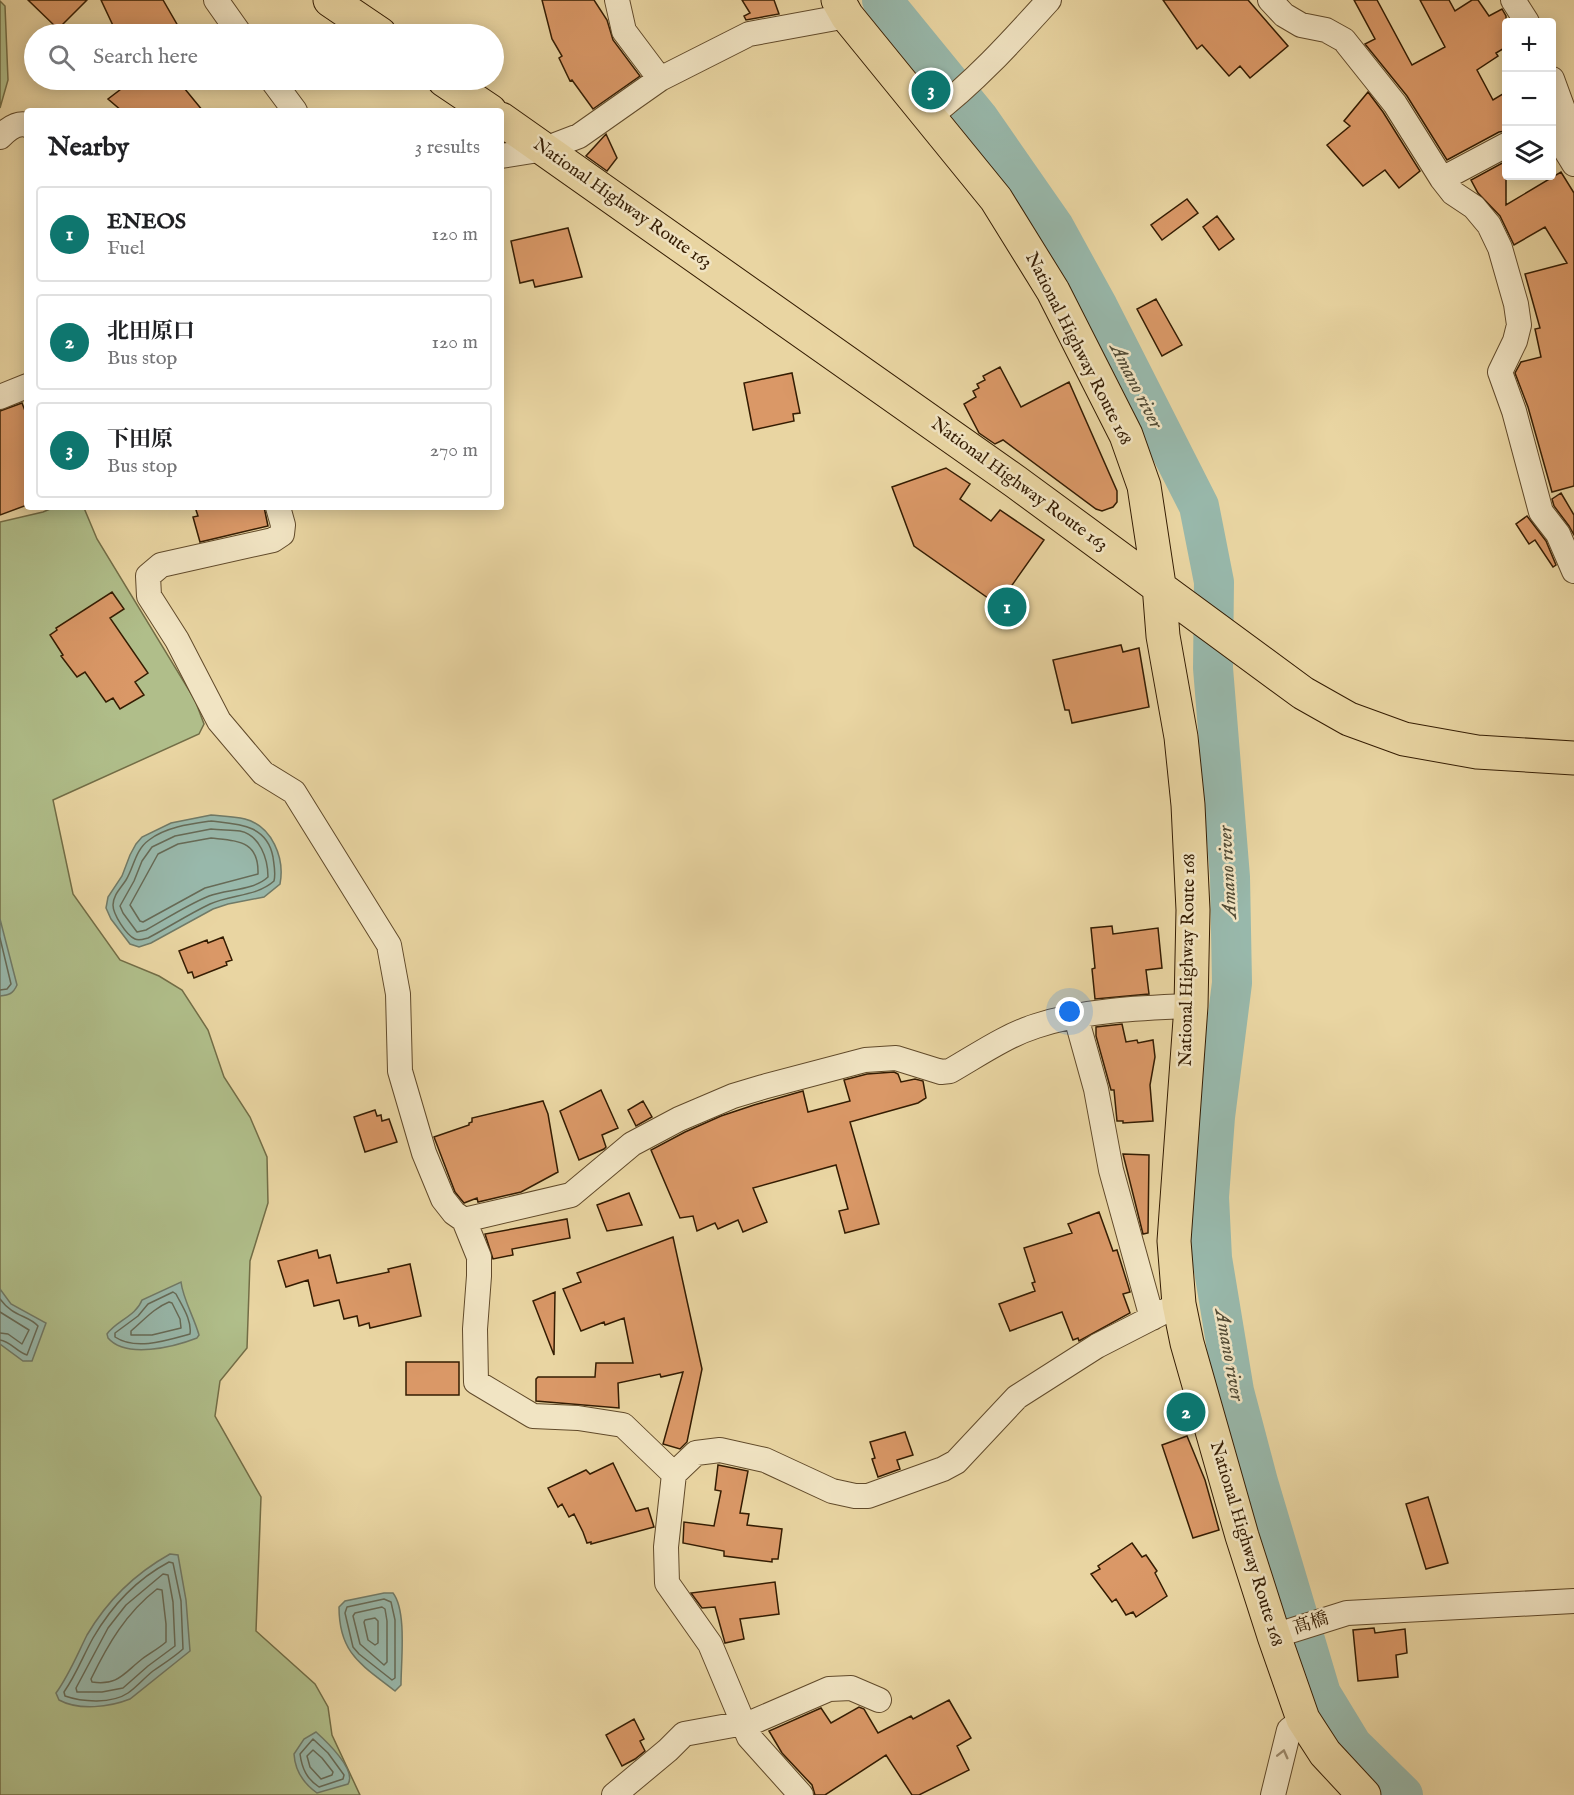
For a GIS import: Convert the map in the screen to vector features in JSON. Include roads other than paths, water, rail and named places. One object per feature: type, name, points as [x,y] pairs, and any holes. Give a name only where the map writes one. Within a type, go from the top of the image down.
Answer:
[{"type":"highway","points":[[330,0],[365,24]]},
{"type":"highway","name":"National Highway Route 168","points":[[843,8],[939,110],[996,199],[1053,291],[1126,435],[1144,486],[1159,585],[1163,636],[1181,737],[1188,805],[1193,910],[1191,1006],[1174,1240],[1166,1311],[1190,1354],[1242,1536],[1303,1719],[1325,1753],[1364,1795]]},
{"type":"highway","points":[[459,90],[486,108]]},
{"type":"highway","name":"National Highway Route 163","points":[[504,121],[1007,475],[1304,693],[1349,719],[1404,739],[1477,752],[1574,758]]},
{"type":"street","points":[[216,0],[233,24]]},
{"type":"street","points":[[617,0],[624,31],[660,79]]},
{"type":"street","points":[[939,110],[990,64],[1049,0]]},
{"type":"street","points":[[1270,0],[1284,15],[1300,25],[1326,30],[1344,40],[1395,104],[1442,179],[1454,193],[1474,207],[1489,225],[1500,248],[1516,304],[1519,326],[1515,341],[1500,372],[1514,411],[1541,512],[1558,534],[1574,571]]},
{"type":"street","points":[[1513,0],[1524,18]]},
{"type":"street","points":[[504,156],[545,149],[579,136],[660,79],[750,34],[843,8]]},
{"type":"street","points":[[279,90],[293,108]]},
{"type":"street","points":[[1556,92],[1574,139]]},
{"type":"street","points":[[0,137],[8,129],[24,124]]},
{"type":"street","points":[[1556,136],[1574,164]]},
{"type":"street","points":[[1442,179],[1502,147]]},
{"type":"street","points":[[0,396],[24,387]]},
{"type":"street","points":[[279,510],[283,525],[282,534],[273,540],[161,565],[148,576],[149,596],[177,640],[219,721],[263,772],[294,792],[389,945],[398,994],[400,1071],[424,1153],[443,1199],[454,1213],[464,1220],[478,1257],[475,1329],[476,1382],[533,1416],[578,1418],[623,1425],[674,1474]]},
{"type":"street","points":[[464,1220],[571,1195],[632,1144],[679,1119],[733,1096],[865,1060],[896,1058],[941,1072],[950,1071],[1003,1041],[1036,1026],[1076,1017],[1150,1007],[1191,1006]]},
{"type":"street","points":[[801,1795],[749,1737],[710,1644],[667,1583],[666,1547],[674,1474],[696,1453],[720,1450],[765,1460],[832,1491],[868,1496],[943,1469],[956,1462],[1017,1397],[1097,1346],[1166,1311],[1111,1170],[1096,1089],[1076,1017]]},
{"type":"street","name":"髙橋","points":[[1274,1636],[1347,1613],[1574,1601]]},
{"type":"street","points":[[614,1795],[684,1734],[755,1721],[829,1689],[851,1688],[879,1700]]},
{"type":"street","points":[[1273,1795],[1289,1730],[1303,1719]]},
{"type":"water","points":[[211,815],[245,819],[263,828],[275,844],[280,864],[280,884],[264,897],[213,909],[151,943],[139,947],[130,944],[111,919],[106,908],[108,897],[122,876],[136,844],[142,837],[171,823]]},
{"type":"water","points":[[0,919],[17,985],[10,993],[0,996]]},
{"type":"water","points":[[181,1282],[199,1335],[197,1338],[176,1345],[138,1350],[116,1344],[108,1338],[107,1334],[111,1329],[135,1310],[142,1300]]},
{"type":"water","points":[[0,1289],[11,1304],[46,1323],[32,1361],[23,1361],[0,1344]]},
{"type":"water","points":[[170,1554],[178,1555],[186,1600],[190,1651],[130,1699],[94,1707],[76,1706],[59,1700],[56,1693],[87,1635],[113,1599],[134,1579]]},
{"type":"water","points":[[393,1593],[402,1624],[401,1685],[395,1691],[372,1674],[355,1657],[343,1636],[340,1623],[339,1607],[345,1601]]},
{"type":"water","points":[[316,1732],[344,1764],[350,1778],[348,1784],[317,1793],[301,1776],[294,1754],[304,1739]]},
{"type":"waterway","name":"Amano river","points":[[882,0],[979,119],[1054,227],[1098,307],[1199,506],[1214,582],[1213,668],[1230,877],[1232,983],[1215,1117],[1209,1197],[1212,1258],[1234,1391],[1258,1482],[1321,1694],[1352,1745],[1403,1795]]},
{"type":"place","name":"下田原","points":[[931,90]]},
{"type":"place","name":"ENEOS","points":[[1007,607]]},
{"type":"place","name":"北田原口","points":[[1186,1412]]}]
